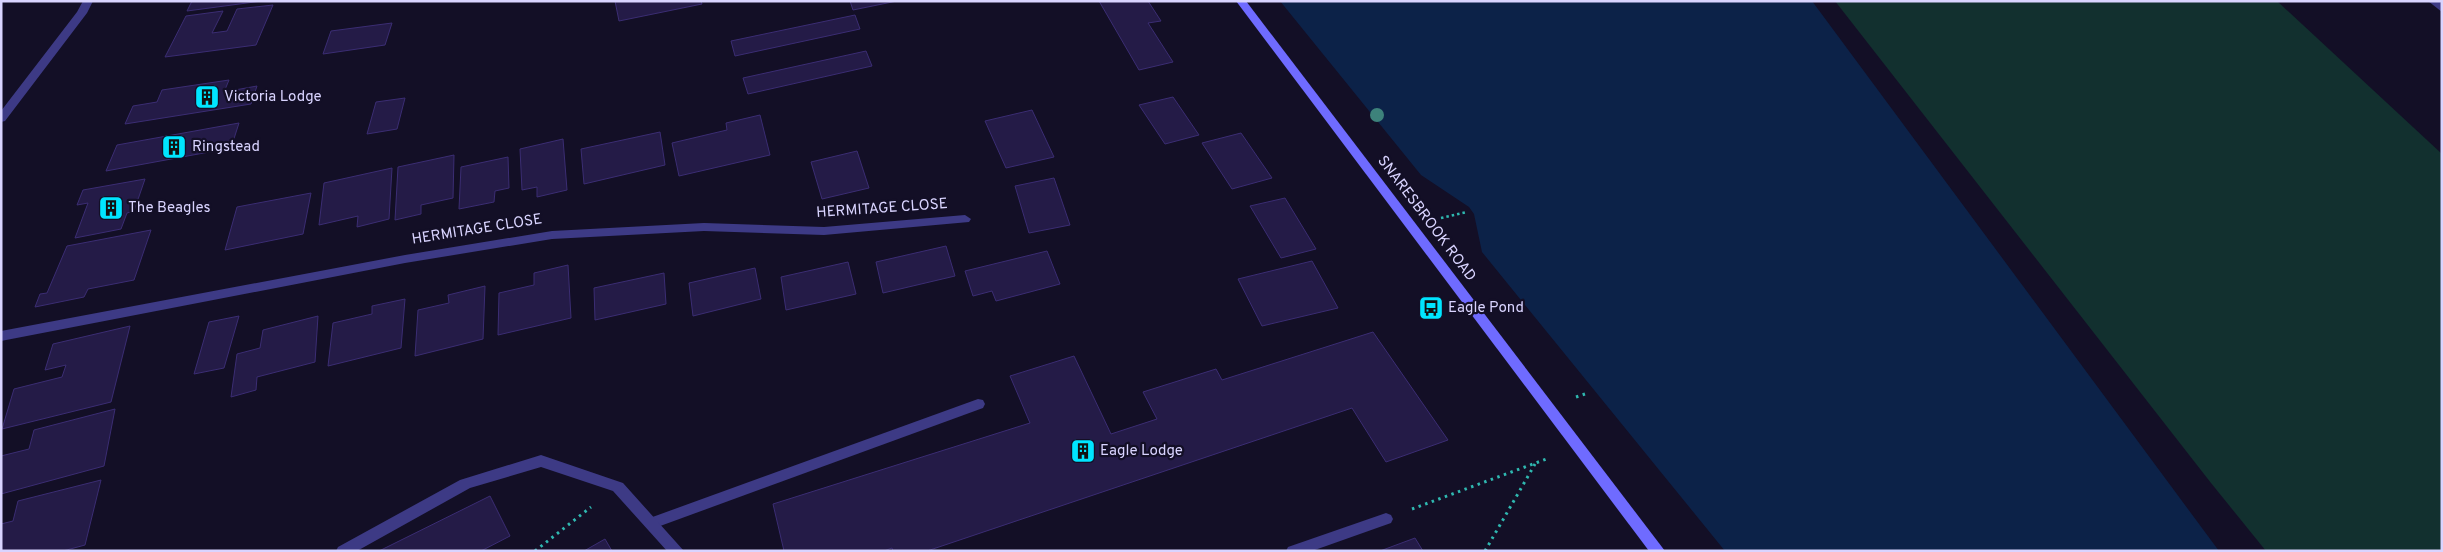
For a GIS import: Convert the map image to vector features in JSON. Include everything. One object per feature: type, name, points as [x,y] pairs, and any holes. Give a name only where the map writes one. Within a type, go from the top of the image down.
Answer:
[{"type":"street","points":[[1,119],[82,12],[88,1]]},
{"type":"street","name":"SNARESBROOK ROAD","points":[[1242,1],[1658,551]]},
{"type":"street","points":[[2433,1],[2442,8]]},
{"type":"street","name":"HERMITAGE CLOSE","points":[[1,336],[404,259],[552,235],[704,227],[824,231],[965,219]]},
{"type":"street","points":[[652,523],[978,404]]},
{"type":"street","points":[[343,551],[465,484],[541,461],[618,487],[677,551]]},
{"type":"street","points":[[1293,551],[1386,519]]},
{"type":"path","points":[[1441,218],[1467,212]]},
{"type":"path","points":[[1575,398],[1584,394]]},
{"type":"path","points":[[1386,519],[1549,458]]},
{"type":"path","points":[[1485,551],[1535,463]]},
{"type":"path","points":[[534,551],[618,487]]},
{"type":"green space","points":[[1835,1],[2277,1],[2442,154],[2442,551],[2266,551]]},
{"type":"water","name":"Eagle Pond","points":[[1280,1],[1812,1],[2219,551],[1725,551],[1482,252],[1474,214],[1469,207],[1421,175]]},
{"type":"building","points":[[192,1],[262,1],[187,11]]},
{"type":"building","points":[[615,1],[701,1],[702,4],[619,21]]},
{"type":"building","points":[[850,1],[897,1],[853,10]]},
{"type":"building","points":[[1099,1],[1148,1],[1161,21],[1148,23],[1173,62],[1139,70]]},
{"type":"building","points":[[273,5],[256,45],[165,57],[186,16],[223,11],[212,33],[227,31],[237,9]]},
{"type":"building","points":[[855,15],[860,29],[735,56],[731,41]]},
{"type":"building","points":[[392,23],[385,45],[323,54],[331,31]]},
{"type":"building","points":[[866,51],[872,66],[748,94],[743,78]]},
{"type":"building","name":"Victoria Lodge","points":[[229,80],[224,92],[257,86],[251,104],[125,124],[133,106],[157,102],[162,90]]},
{"type":"building","points":[[1173,97],[1199,135],[1165,144],[1139,105]]},
{"type":"building","points":[[405,98],[397,129],[367,134],[376,102]]},
{"type":"building","points":[[1032,110],[1054,157],[1006,168],[985,121]]},
{"type":"building","points":[[760,115],[770,155],[679,176],[672,143],[727,130],[726,123]]},
{"type":"building","name":"Ringstead","points":[[239,123],[231,148],[106,171],[117,145]]},
{"type":"building","points":[[660,132],[665,165],[584,184],[581,149]]},
{"type":"building","points":[[1241,133],[1272,178],[1232,189],[1202,143]]},
{"type":"building","points":[[563,139],[567,190],[537,197],[537,187],[522,190],[520,149]]},
{"type":"building","points":[[857,151],[869,188],[822,199],[811,162]]},
{"type":"building","points":[[454,155],[453,198],[421,205],[421,214],[395,220],[398,167]]},
{"type":"building","points":[[508,157],[509,188],[495,191],[494,202],[459,209],[461,167]]},
{"type":"building","points":[[392,168],[389,219],[357,227],[358,216],[319,225],[324,183]]},
{"type":"building","points":[[1054,178],[1070,225],[1029,233],[1015,186]]},
{"type":"building","name":"The Beagles","points":[[145,179],[134,211],[127,213],[121,229],[75,238],[88,203],[77,205],[83,190]]},
{"type":"building","points":[[311,193],[303,234],[225,250],[237,207]]},
{"type":"building","points":[[1285,198],[1316,249],[1281,258],[1250,206]]},
{"type":"building","points":[[151,230],[134,280],[88,289],[84,297],[35,307],[40,294],[47,293],[67,246]]},
{"type":"building","points":[[946,246],[955,276],[883,293],[876,262]]},
{"type":"building","points":[[1047,251],[1060,284],[996,301],[992,291],[973,296],[965,271]]},
{"type":"building","points":[[1312,261],[1338,308],[1262,326],[1238,279]]},
{"type":"building","points":[[848,262],[856,294],[786,310],[781,277]]},
{"type":"building","points":[[568,265],[571,318],[498,335],[499,293],[534,285],[534,273]]},
{"type":"building","points":[[755,268],[761,299],[693,316],[689,283]]},
{"type":"building","points":[[664,273],[666,304],[595,320],[594,288]]},
{"type":"building","points":[[485,286],[483,339],[415,356],[418,310],[449,303],[448,295]]},
{"type":"building","points":[[405,299],[401,348],[328,366],[333,323],[372,314],[372,306]]},
{"type":"building","points":[[239,316],[224,368],[194,374],[209,322]]},
{"type":"building","points":[[318,316],[315,362],[257,377],[256,390],[231,397],[237,354],[260,348],[263,330]]},
{"type":"building","points":[[130,326],[111,402],[2,429],[14,389],[62,377],[66,365],[45,370],[53,344]]},
{"type":"building","name":"Eagle Lodge","points":[[1373,332],[1448,440],[1386,462],[1352,408],[927,551],[893,551],[892,548],[884,551],[784,551],[773,504],[1030,423],[1010,376],[1074,356],[1111,434],[1157,419],[1143,392],[1216,369],[1222,380]]},
{"type":"building","points":[[115,409],[104,466],[1,494],[1,456],[29,449],[34,430]]},
{"type":"building","points":[[101,480],[85,545],[63,551],[1,551],[1,524],[13,521],[18,501]]},
{"type":"building","points":[[490,496],[510,536],[481,551],[379,551]]},
{"type":"building","points":[[1415,538],[1423,551],[1380,551]]},
{"type":"building","points":[[605,539],[612,551],[584,551]]},
{"type":"place","name":"Victoria Lodge","points":[[207,97]]},
{"type":"place","name":"Ringstead","points":[[174,147]]},
{"type":"place","name":"The Beagles","points":[[111,208]]},
{"type":"place","name":"Eagle Pond","points":[[1431,308]]},
{"type":"place","name":"Eagle Lodge","points":[[1083,451]]}]
